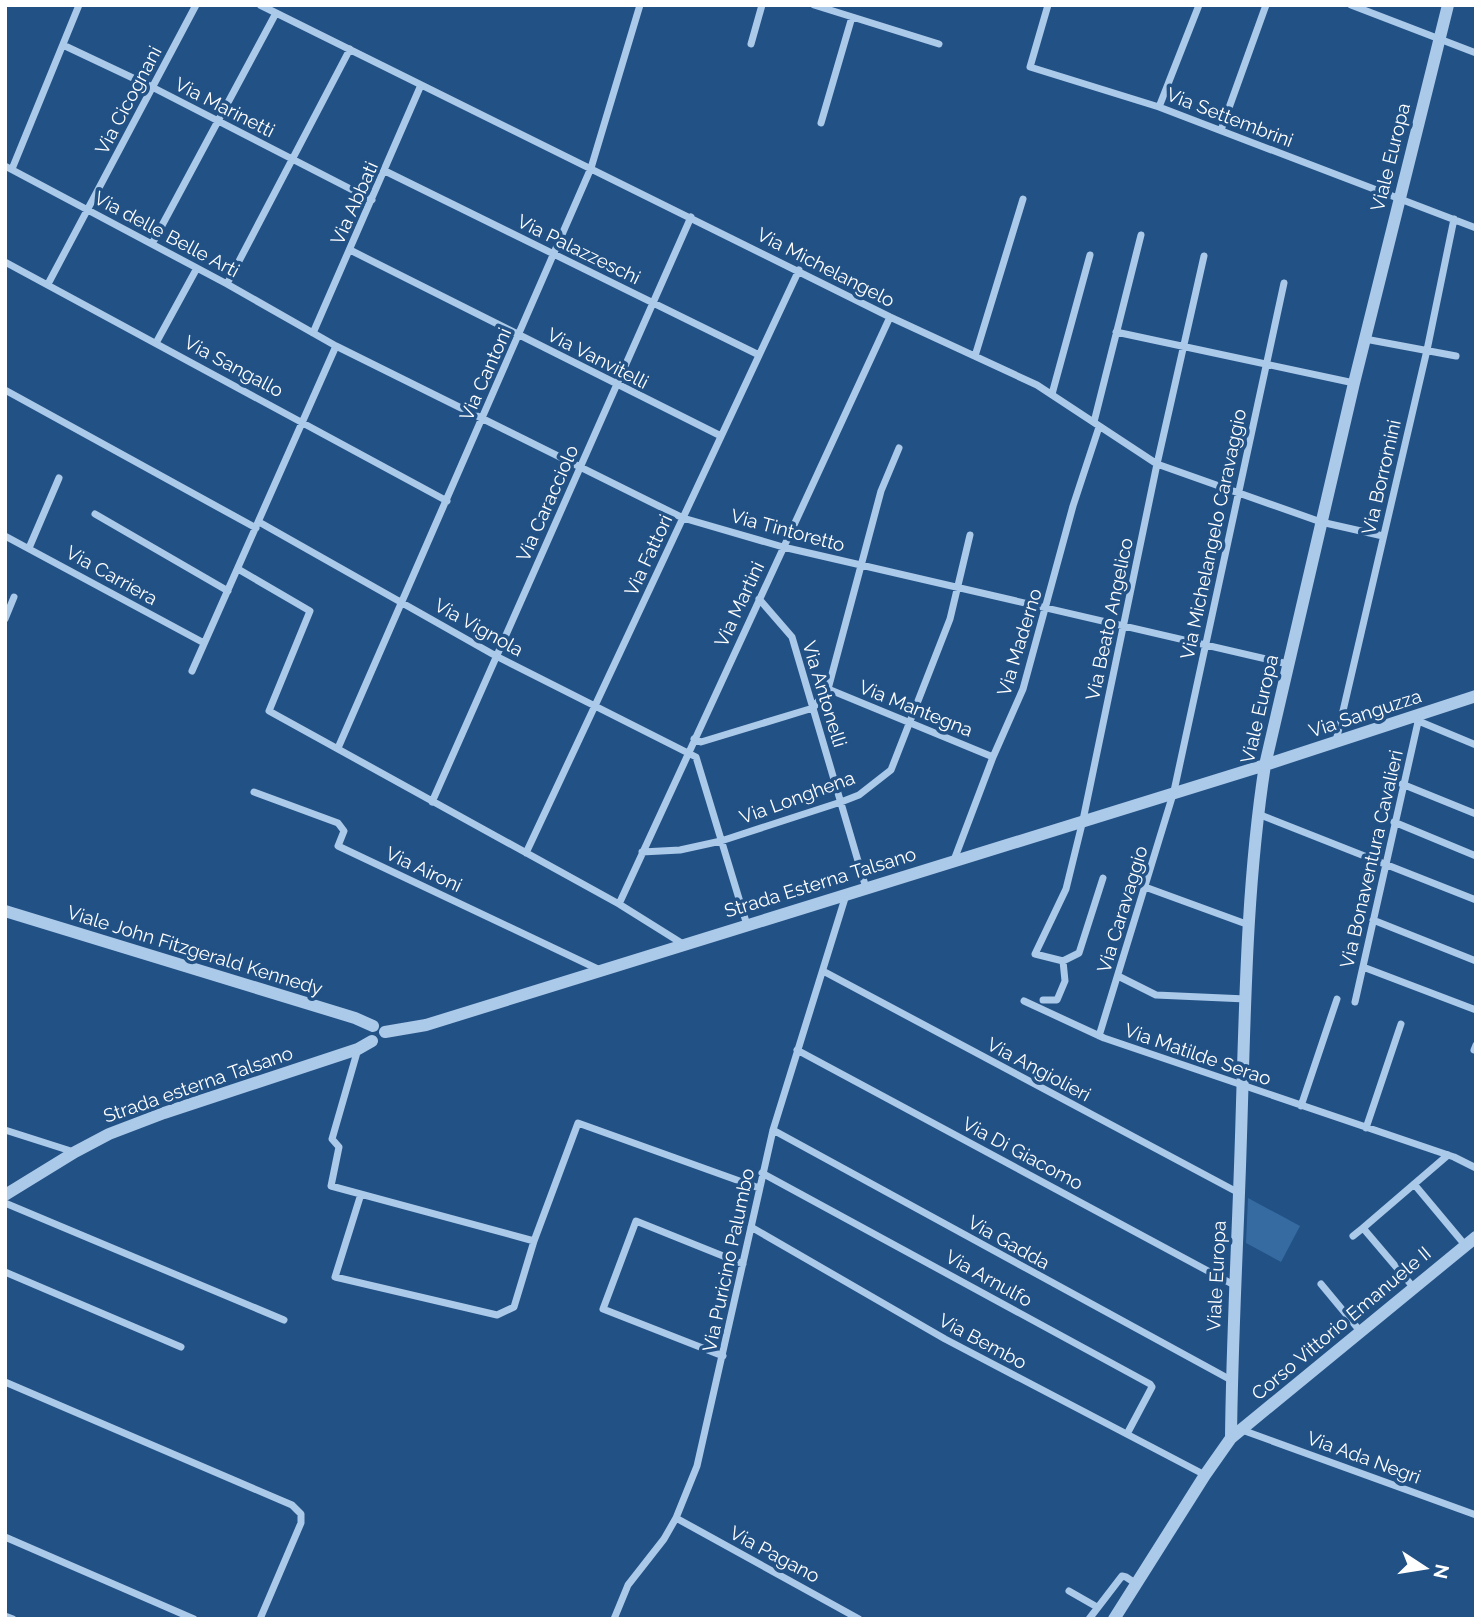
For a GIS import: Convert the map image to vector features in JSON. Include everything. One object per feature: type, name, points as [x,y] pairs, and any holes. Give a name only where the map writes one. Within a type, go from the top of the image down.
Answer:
[{"type":"street","points":[[9,167],[79,5]]},
{"type":"street","name":"Via Cicognani","points":[[48,284],[196,5]]},
{"type":"street","name":"Via Michelangelo","points":[[260,5],[890,317],[1052,394],[1157,464],[1321,522],[1383,536]]},
{"type":"street","name":"Via Cantoni","points":[[338,748],[592,168],[640,5]]},
{"type":"street","points":[[751,44],[762,5]]},
{"type":"street","points":[[814,5],[939,44]]},
{"type":"street","name":"Via Settembrini","points":[[1048,5],[1030,67],[1159,107],[1476,228]]},
{"type":"street","points":[[1159,107],[1199,5]]},
{"type":"street","points":[[1221,130],[1266,5]]},
{"type":"street","points":[[1351,5],[1476,53]]},
{"type":"street","name":"Viale Europa","points":[[1231,1438],[1234,1285],[1257,814],[1265,765],[1321,522],[1448,5]]},
{"type":"street","points":[[152,244],[276,13]]},
{"type":"street","points":[[821,122],[852,17]]},
{"type":"street","name":"Via Marinetti","points":[[63,45],[152,87],[372,200]]},
{"type":"street","points":[[227,284],[350,49]]},
{"type":"street","name":"Via Abbati","points":[[313,333],[421,85]]},
{"type":"street","name":"Via delle Belle Arti","points":[[9,167],[313,333]]},
{"type":"street","name":"Via Palazzeschi","points":[[385,171],[759,355]]},
{"type":"street","points":[[975,356],[1023,198]]},
{"type":"street","name":"Via Caracciolo","points":[[432,802],[691,217]]},
{"type":"street","name":"Via Borromini","points":[[1336,742],[1427,350],[1454,219]]},
{"type":"street","name":"Via Maderno","points":[[954,860],[993,757],[1023,690],[1096,424],[1141,235]]},
{"type":"street","name":"Via Vanvitelli","points":[[350,250],[721,436]]},
{"type":"street","points":[[1052,394],[1090,255]]},
{"type":"street","name":"Via Beato Angelico","points":[[1063,961],[1035,954],[1066,889],[1083,820],[1157,464],[1204,256]]},
{"type":"street","name":"Via Sangallo","points":[[5,261],[447,500]]},
{"type":"street","points":[[156,343],[197,268]]},
{"type":"street","name":"Via Fattori","points":[[526,853],[799,270]]},
{"type":"street","name":"Via Michelangelo Caravaggio","points":[[1174,791],[1284,284]]},
{"type":"street","name":"Via Martini","points":[[618,905],[890,317]]},
{"type":"street","points":[[1116,332],[1354,383]]},
{"type":"street","name":"Via Tintoretto","points":[[313,333],[683,518],[783,547],[1288,664]]},
{"type":"street","points":[[1365,339],[1456,356]]},
{"type":"street","points":[[192,671],[336,346]]},
{"type":"street","name":"Via Vignola","points":[[5,390],[496,656],[688,752]]},
{"type":"street","points":[[694,738],[701,742],[813,708],[828,688],[881,491],[899,448]]},
{"type":"street","points":[[29,548],[59,478]]},
{"type":"street","points":[[94,514],[228,591]]},
{"type":"street","name":"Via Longhena","points":[[642,852],[680,850],[721,841],[841,802],[859,795],[891,771],[950,619],[970,535]]},
{"type":"street","name":"Via Carriera","points":[[5,536],[204,643]]},
{"type":"street","points":[[238,569],[310,611],[269,711],[526,853],[683,945]]},
{"type":"street","points":[[5,619],[14,597]]},
{"type":"street","name":"Via Antonelli","points":[[759,599],[792,637],[866,888]]},
{"type":"street","name":"Via Mantegna","points":[[828,688],[993,757]]},
{"type":"street","name":"Via Sanguzza","points":[[1265,765],[1416,720],[1476,696]]},
{"type":"street","points":[[1416,720],[1476,745]]},
{"type":"street","name":"Via Bonaventura Cavalieri","points":[[1355,1002],[1416,720]]},
{"type":"street","points":[[688,752],[696,757],[747,925]]},
{"type":"street","name":"Strada Esterna Talsano","points":[[379,1029],[403,1031],[426,1025],[1174,791],[1265,765]]},
{"type":"street","points":[[1402,784],[1476,814]]},
{"type":"street","name":"Via Caravaggio","points":[[1099,1036],[1174,791]]},
{"type":"street","name":"Via Aironi","points":[[254,792],[338,823],[344,831],[338,846],[602,971]]},
{"type":"street","points":[[1257,814],[1476,900]]},
{"type":"street","points":[[1394,822],[1476,856]]},
{"type":"street","points":[[1043,1000],[1057,1000],[1065,981],[1063,961],[1079,953],[1103,878]]},
{"type":"street","points":[[1145,887],[1250,926]]},
{"type":"street","name":"Via Puricino Palumbo","points":[[614,1619],[628,1586],[664,1539],[676,1518],[696,1466],[772,1130],[846,894]]},
{"type":"street","name":"Viale John Fitzgerald Kennedy","points":[[5,911],[355,1018],[379,1029]]},
{"type":"street","points":[[1373,920],[1476,961]]},
{"type":"street","points":[[1363,967],[1476,1010]]},
{"type":"street","name":"Via Angiolieri","points":[[823,971],[1240,1194]]},
{"type":"street","points":[[1118,976],[1156,995],[1246,999]]},
{"type":"street","points":[[1301,1106],[1337,999]]},
{"type":"street","name":"Via Matilde Serao","points":[[1024,1001],[1099,1036],[1448,1155],[1476,1168]]},
{"type":"street","points":[[1366,1128],[1401,1024]]},
{"type":"street","name":"Strada esterna Talsano","points":[[5,1195],[109,1134],[164,1113],[358,1049],[372,1041],[381,1042],[386,1037],[379,1029]]},
{"type":"street","points":[[358,1049],[332,1139],[339,1147],[331,1186],[534,1241]]},
{"type":"street","name":"Via Di Giacomo","points":[[797,1049],[1234,1285]]},
{"type":"street","points":[[361,1194],[335,1278],[497,1315],[514,1307],[534,1241],[578,1123],[759,1188]]},
{"type":"street","points":[[5,1130],[75,1152]]},
{"type":"street","name":"Via Gadda","points":[[772,1130],[1231,1380]]},
{"type":"street","points":[[1353,1236],[1448,1155]]},
{"type":"street","name":"Via Arnulfo","points":[[762,1173],[1150,1384],[1152,1387],[1127,1434]]},
{"type":"street","points":[[1414,1184],[1465,1245]]},
{"type":"street","points":[[5,1203],[284,1320]]},
{"type":"street","points":[[723,1356],[603,1308],[636,1221],[743,1264]]},
{"type":"street","name":"Via Bembo","points":[[751,1227],[945,1339],[1205,1475]]},
{"type":"street","points":[[1363,1228],[1414,1288]]},
{"type":"street","name":"Corso Vittorio Emanuele II","points":[[1114,1619],[1231,1438],[1476,1237]]},
{"type":"street","points":[[5,1272],[181,1347]]},
{"type":"street","points":[[1321,1284],[1360,1331]]},
{"type":"street","points":[[5,1382],[292,1505],[301,1514],[301,1523],[260,1619]]},
{"type":"street","points":[[1231,1400],[1241,1413],[1258,1416]]},
{"type":"street","name":"Via Ada Negri","points":[[1242,1430],[1476,1515]]},
{"type":"street","name":"Via Pagano","points":[[676,1518],[859,1619]]},
{"type":"street","points":[[5,1537],[194,1619]]},
{"type":"street","points":[[1089,1619],[1122,1576],[1135,1583]]},
{"type":"street","points":[[1069,1591],[1097,1607]]},
{"type":"street","points":[[5,1616],[13,1619]]},
{"type":"shaded area","points":[[1248,1198],[1300,1226],[1281,1262],[1246,1243]]}]
